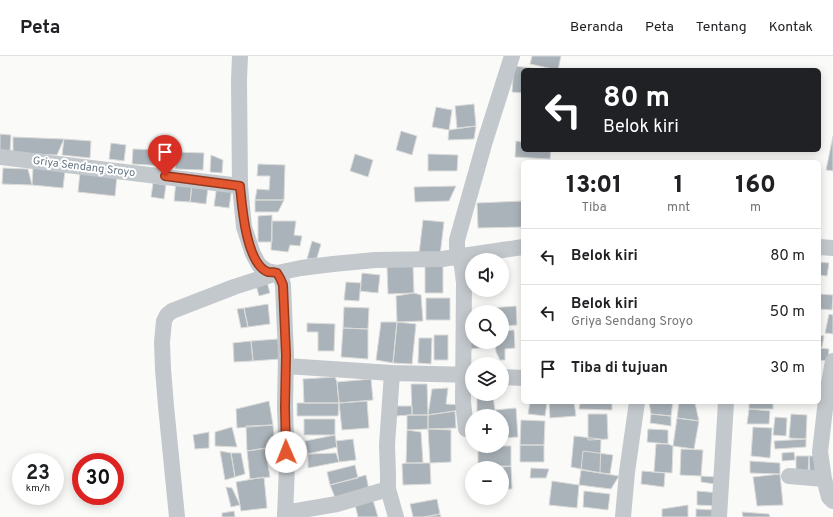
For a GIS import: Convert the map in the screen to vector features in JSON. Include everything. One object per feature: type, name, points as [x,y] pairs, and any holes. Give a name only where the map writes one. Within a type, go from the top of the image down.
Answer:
[{"type":"street","points":[[240,56],[240,186],[244,227],[253,254],[260,266],[267,271],[277,273],[283,285],[287,465],[285,515],[337,504],[388,489]]},
{"type":"street","points":[[467,357],[464,283],[462,266],[457,250],[457,240],[485,141],[512,56]]},
{"type":"street","name":"Griya Sendang Sroyo","points":[[0,157],[240,186]]},
{"type":"street","points":[[821,247],[833,248]]},
{"type":"street","points":[[177,517],[163,369],[162,342],[164,321],[167,315],[172,311],[234,287],[277,273],[300,268],[382,260],[442,259],[521,248]]},
{"type":"street","points":[[833,361],[826,400],[820,452],[824,479],[829,497],[833,501]]},
{"type":"street","points":[[286,366],[392,373],[465,375]]},
{"type":"street","points":[[392,373],[387,445],[388,489],[396,517]]},
{"type":"street","points":[[509,377],[521,378]]},
{"type":"street","points":[[465,391],[463,402],[465,424]]},
{"type":"street","points":[[623,517],[627,472],[638,404]]},
{"type":"street","points":[[719,517],[726,404]]},
{"type":"street","points":[[789,476],[824,479]]},
{"type":"building","points":[[532,56],[561,56],[558,68],[549,68],[530,64]]},
{"type":"building","points":[[514,66],[531,68],[521,68],[521,93],[512,92]]},
{"type":"building","points":[[474,104],[476,126],[457,128],[455,106]]},
{"type":"building","points":[[436,107],[452,110],[449,130],[432,127]]},
{"type":"building","points":[[476,126],[474,139],[448,140],[449,130]]},
{"type":"building","points":[[401,131],[417,136],[412,155],[396,150]]},
{"type":"building","points":[[0,134],[11,135],[10,152],[0,151]]},
{"type":"building","points":[[833,136],[833,171],[826,170]]},
{"type":"building","points":[[13,137],[64,139],[57,155],[13,153]]},
{"type":"building","points":[[64,139],[91,141],[90,158],[62,155]]},
{"type":"building","points":[[516,141],[521,142],[521,152],[551,152],[550,159],[515,157]]},
{"type":"building","points":[[111,143],[126,145],[124,161],[109,159]]},
{"type":"building","points":[[133,149],[166,150],[166,166],[132,164]]},
{"type":"building","points":[[176,152],[204,153],[203,170],[175,169]]},
{"type":"building","points":[[355,154],[373,160],[368,177],[350,171]]},
{"type":"building","points":[[428,154],[458,155],[457,171],[428,171]]},
{"type":"building","points":[[211,155],[223,160],[222,173],[210,172]]},
{"type":"building","points":[[258,164],[285,165],[284,200],[255,200],[257,189],[269,190],[270,176],[257,176]]},
{"type":"building","points":[[3,168],[28,169],[32,185],[2,184]]},
{"type":"building","points":[[33,168],[65,171],[63,188],[32,185]]},
{"type":"building","points":[[80,172],[117,176],[115,196],[78,192]]},
{"type":"building","points":[[176,181],[192,185],[190,202],[174,201]]},
{"type":"building","points":[[153,183],[166,185],[164,199],[151,197]]},
{"type":"building","points":[[192,185],[208,187],[206,204],[190,202]]},
{"type":"building","points":[[217,185],[232,187],[229,208],[214,206]]},
{"type":"building","points":[[456,186],[449,201],[415,202],[414,187]]},
{"type":"building","points":[[255,200],[284,200],[278,212],[255,212]]},
{"type":"building","points":[[521,201],[521,227],[478,228],[477,203]]},
{"type":"building","points":[[272,215],[272,242],[258,242],[258,216]]},
{"type":"building","points":[[423,220],[444,222],[440,256],[419,254]]},
{"type":"building","points":[[272,221],[296,221],[294,235],[302,236],[300,246],[290,245],[288,252],[271,250]]},
{"type":"building","points":[[312,241],[321,244],[317,258],[307,259]]},
{"type":"building","points":[[821,262],[829,263],[827,276],[821,275]]},
{"type":"building","points":[[425,265],[443,265],[443,293],[425,293]]},
{"type":"building","points":[[413,266],[414,293],[388,294],[387,267]]},
{"type":"building","points":[[362,273],[380,275],[378,293],[360,291]]},
{"type":"building","points":[[267,282],[270,293],[259,296],[256,285]]},
{"type":"building","points":[[346,282],[361,283],[359,301],[344,300]]},
{"type":"building","points":[[414,293],[421,295],[423,321],[397,322],[396,296]]},
{"type":"building","points":[[821,294],[833,295],[832,310],[821,309]]},
{"type":"building","points":[[426,298],[450,298],[450,320],[426,320]]},
{"type":"building","points":[[268,304],[270,324],[248,327],[244,308]]},
{"type":"building","points":[[516,306],[517,325],[509,326],[509,307]]},
{"type":"building","points":[[344,307],[369,308],[368,329],[343,328]]},
{"type":"building","points":[[244,308],[248,327],[241,328],[237,309]]},
{"type":"building","points":[[829,314],[833,315],[833,334],[825,333]]},
{"type":"building","points":[[381,322],[397,322],[393,363],[376,360]]},
{"type":"building","points":[[397,322],[416,324],[412,364],[393,363]]},
{"type":"building","points":[[307,323],[335,324],[334,351],[318,351],[318,332],[307,332]]},
{"type":"building","points":[[343,328],[368,329],[368,359],[341,357]]},
{"type":"building","points":[[509,330],[514,330],[515,348],[509,349]]},
{"type":"building","points":[[434,335],[448,335],[448,360],[434,360]]},
{"type":"building","points":[[821,335],[824,336],[821,347]]},
{"type":"building","points":[[419,338],[432,338],[431,364],[418,363]]},
{"type":"building","points":[[278,339],[280,359],[253,361],[251,341]]},
{"type":"building","points":[[251,341],[253,361],[234,362],[233,343]]},
{"type":"building","points":[[821,348],[829,349],[828,361],[821,360]]},
{"type":"building","points":[[496,349],[505,349],[505,357],[498,357]]},
{"type":"building","points":[[335,377],[337,382],[339,403],[304,403],[303,379]]},
{"type":"building","points":[[371,379],[373,400],[339,403],[337,382]]},
{"type":"building","points":[[411,384],[427,384],[428,415],[412,415]]},
{"type":"building","points":[[448,388],[446,404],[461,405],[455,411],[428,415],[432,389]]},
{"type":"building","points":[[269,401],[273,425],[237,428],[236,409]]},
{"type":"building","points":[[367,401],[369,428],[342,430],[339,403]]},
{"type":"building","points":[[477,401],[494,401],[495,409],[477,409]]},
{"type":"building","points":[[297,403],[339,403],[338,416],[297,416]]},
{"type":"building","points":[[530,404],[547,404],[545,416],[528,414]]},
{"type":"building","points":[[549,404],[574,404],[576,416],[550,418]]},
{"type":"building","points":[[580,404],[612,404],[612,410],[579,409]]},
{"type":"building","points":[[649,404],[673,404],[671,416],[651,414]]},
{"type":"building","points":[[679,404],[695,404],[699,421],[677,418]]},
{"type":"building","points":[[749,404],[773,404],[773,409],[749,409]]},
{"type":"building","points":[[394,406],[412,406],[412,415],[394,416]]},
{"type":"building","points":[[516,408],[518,437],[509,438],[509,409],[506,409]]},
{"type":"building","points":[[749,409],[770,411],[769,424],[747,424]]},
{"type":"building","points":[[455,411],[456,428],[428,429],[428,415]]},
{"type":"building","points":[[588,414],[607,414],[608,439],[588,440]]},
{"type":"building","points":[[651,414],[671,416],[671,426],[650,423]]},
{"type":"building","points":[[791,414],[807,415],[806,439],[789,438]]},
{"type":"building","points":[[407,415],[428,415],[428,429],[407,430]]},
{"type":"building","points":[[775,417],[787,418],[786,436],[773,435]]},
{"type":"building","points":[[677,418],[699,421],[694,449],[673,446]]},
{"type":"building","points":[[304,419],[335,419],[335,435],[304,435]]},
{"type":"building","points":[[521,420],[545,421],[544,445],[520,445]]},
{"type":"building","points":[[273,425],[275,447],[247,451],[246,426]]},
{"type":"building","points":[[232,427],[237,447],[215,446],[215,432]]},
{"type":"building","points":[[753,427],[772,428],[770,458],[751,456]]},
{"type":"building","points":[[428,429],[451,430],[451,462],[430,463]]},
{"type":"building","points":[[648,429],[668,430],[668,444],[647,442]]},
{"type":"building","points":[[407,430],[421,432],[423,463],[406,463]]},
{"type":"building","points":[[209,432],[209,448],[195,449],[193,435]]},
{"type":"building","points":[[335,435],[337,447],[308,454],[305,441]]},
{"type":"building","points":[[574,436],[601,439],[600,473],[571,467]]},
{"type":"building","points":[[353,439],[356,460],[339,462],[336,441]]},
{"type":"building","points":[[806,439],[806,447],[775,449],[774,441]]},
{"type":"building","points":[[656,444],[668,444],[673,446],[672,473],[654,472]]},
{"type":"building","points":[[520,445],[544,445],[544,462],[520,462]]},
{"type":"building","points":[[509,446],[511,446],[511,466],[509,466],[509,461],[478,461],[478,453],[509,453]]},
{"type":"building","points":[[265,448],[270,477],[250,479],[247,451]]},
{"type":"building","points":[[681,449],[703,450],[701,476],[680,475]]},
{"type":"building","points":[[220,451],[231,453],[235,477],[225,480]]},
{"type":"building","points":[[583,451],[613,455],[610,474],[581,470]]},
{"type":"building","points":[[794,452],[795,460],[782,461],[782,453]]},
{"type":"building","points":[[231,453],[241,453],[245,474],[235,477]]},
{"type":"building","points":[[336,453],[339,462],[308,468],[308,454]]},
{"type":"building","points":[[796,456],[809,456],[808,473],[796,472]]},
{"type":"building","points":[[809,456],[820,456],[821,472],[810,473]]},
{"type":"building","points":[[750,461],[780,463],[780,474],[750,473]]},
{"type":"building","points":[[430,463],[431,484],[403,485],[402,464]]},
{"type":"building","points":[[355,465],[358,478],[330,485],[327,472]]},
{"type":"building","points":[[509,466],[511,466],[512,489],[509,489]]},
{"type":"building","points":[[531,468],[549,469],[546,478],[530,478]]},
{"type":"building","points":[[581,470],[619,476],[611,489],[579,485]]},
{"type":"building","points":[[642,471],[665,473],[664,487],[641,484]]},
{"type":"building","points":[[780,474],[783,505],[757,506],[753,477]]},
{"type":"building","points":[[366,475],[369,490],[336,500],[330,485]]},
{"type":"building","points":[[701,476],[716,477],[715,484],[701,482]]},
{"type":"building","points":[[264,477],[267,508],[241,511],[236,482]]},
{"type":"building","points":[[552,481],[579,485],[577,508],[549,505]]},
{"type":"building","points":[[226,487],[232,488],[240,505],[231,507]]},
{"type":"building","points":[[584,491],[610,494],[608,510],[583,507]]},
{"type":"building","points":[[697,491],[720,493],[719,506],[697,505]]},
{"type":"building","points":[[437,499],[440,514],[424,517],[413,517],[410,504]]},
{"type":"building","points":[[373,500],[378,517],[358,517],[355,505]]},
{"type":"building","points":[[688,505],[688,517],[662,517],[662,509]]},
{"type":"building","points":[[696,509],[715,510],[715,517],[696,517]]},
{"type":"building","points":[[234,511],[235,517],[222,517],[222,513]]},
{"type":"building","points":[[742,512],[769,514],[770,517],[743,517]]},
{"type":"building","points":[[440,514],[441,517],[424,517]]},
{"type":"route","points":[[165,176],[240,186],[244,227],[253,254],[260,266],[267,271],[277,273],[283,285],[286,355],[286,452]]}]
